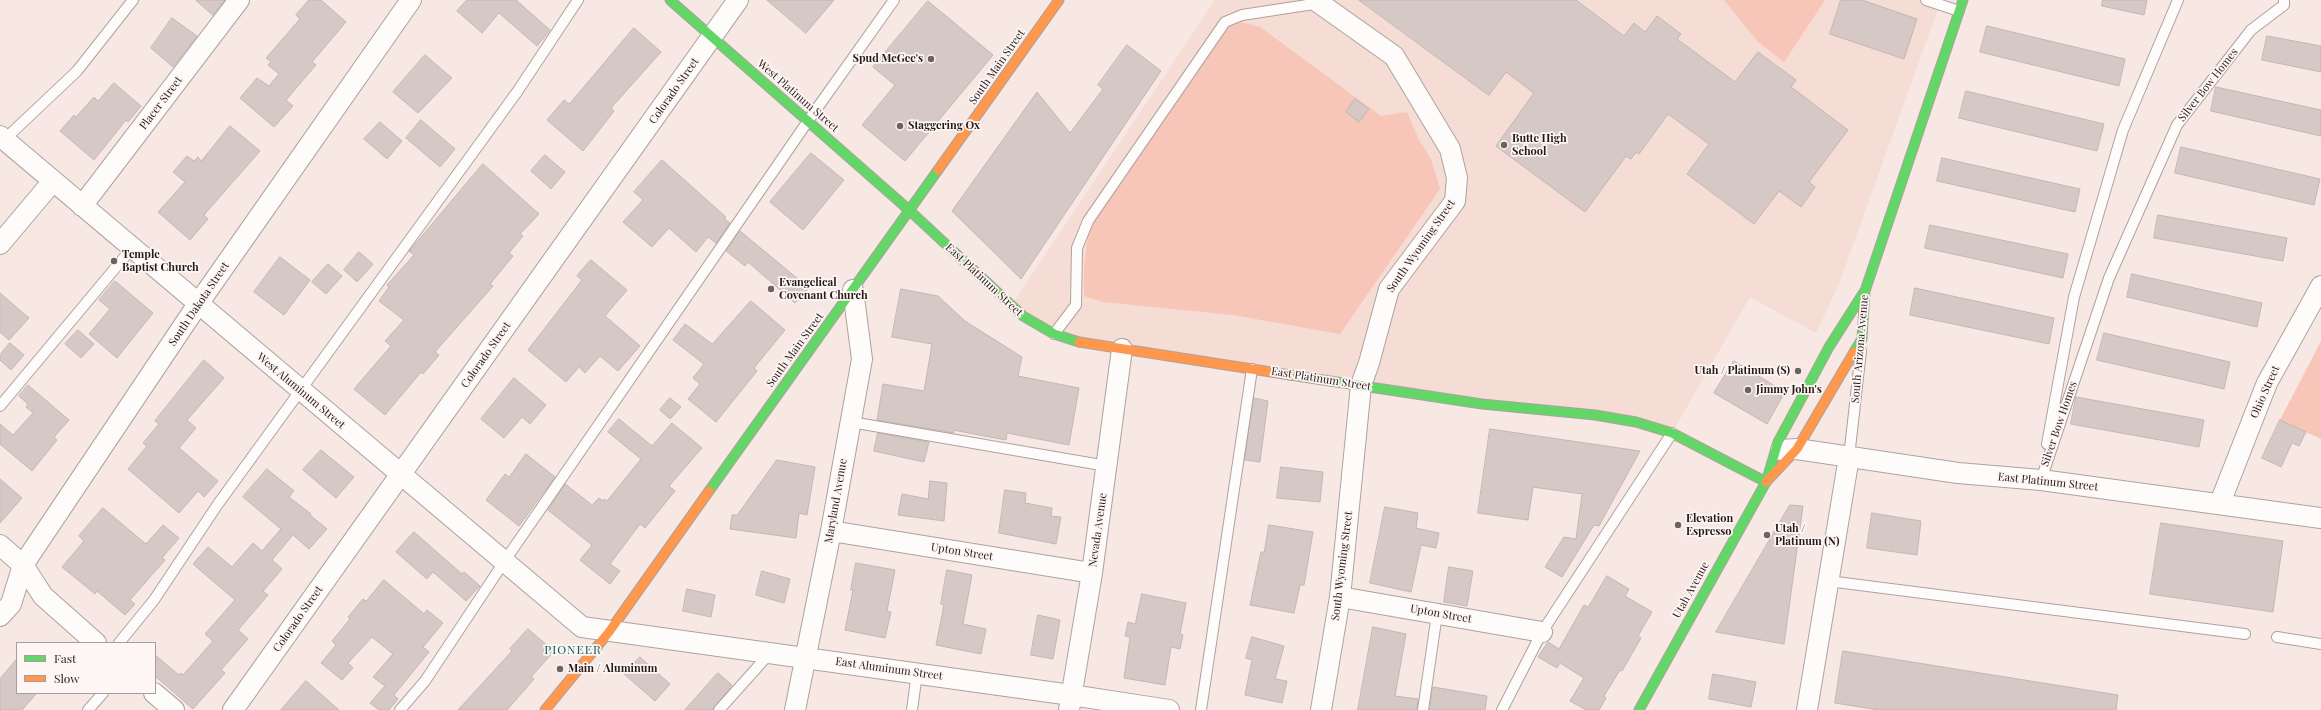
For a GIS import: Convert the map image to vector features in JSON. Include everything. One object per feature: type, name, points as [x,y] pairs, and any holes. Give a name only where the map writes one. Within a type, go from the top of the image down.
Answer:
[{"type":"main road","name":"West Platinum Street","points":[[670,0],[909,210]]},
{"type":"main road","name":"South Main Street","points":[[545,710],[609,632],[1059,0]]},
{"type":"main road","name":"South Arizona Avenue","points":[[1862,339],[1865,291],[1963,0]]},
{"type":"main road","name":"East Platinum Street","points":[[909,210],[1023,316],[1054,334],[1083,344],[1482,404],[1595,415],[1636,422],[1672,433],[1766,482]]},
{"type":"main road","name":"Utah Avenue","points":[[1639,710],[1766,482],[1778,442],[1824,355],[1865,291]]},
{"type":"main road","name":"Utah Avenue","points":[[1766,482],[1797,450],[1862,339]]},
{"type":"street","name":"Placer Street","points":[[82,206],[239,0]]},
{"type":"street","name":"South Dakota Street","points":[[0,616],[10,604],[23,565],[198,304],[411,0]]},
{"type":"street","name":"Colorado Street","points":[[233,710],[738,0]]},
{"type":"street","name":"South Wyoming Street","points":[[1317,2],[1394,56],[1450,149],[1457,178],[1455,201],[1389,288],[1369,363],[1361,385],[1340,597],[1321,710]]},
{"type":"street","name":"West Aluminum Street","points":[[2,138],[582,627],[609,632]]},
{"type":"street","points":[[0,244],[53,181]]},
{"type":"street","name":"Ohio Street","points":[[2220,502],[2267,383],[2321,286]]},
{"type":"street","name":"Maryland Avenue","points":[[795,710],[831,531],[862,359],[853,290]]},
{"type":"street","name":"Nevada Avenue","points":[[1070,702],[1092,573],[1122,349]]},
{"type":"street","name":"East Platinum Street","points":[[1775,450],[1797,450],[1849,456],[1958,473],[2041,480],[2220,502],[2321,518]]},
{"type":"street","name":"South Arizona Avenue","points":[[1807,710],[1849,456]]},
{"type":"street","name":"Upton Street","points":[[831,531],[1092,573]]},
{"type":"street","points":[[0,545],[23,565],[43,596],[95,642]]},
{"type":"street","name":"Upton Street","points":[[1340,597],[1542,632]]},
{"type":"street","name":"East Aluminum Street","points":[[609,632],[771,652],[917,673],[1070,702],[1168,710]]},
{"type":"street","points":[[155,694],[174,710]]},
{"type":"lane","points":[[2,138],[77,71],[133,0]]},
{"type":"lane","points":[[120,642],[154,600],[218,504],[517,92],[578,0]]},
{"type":"lane","points":[[400,710],[425,681],[504,562],[808,121],[894,0]]},
{"type":"lane","points":[[1926,0],[1959,11]]},
{"type":"lane","name":"Silver Bow Homes","points":[[2041,480],[2074,297],[2123,130],[2178,0]]},
{"type":"lane","name":"Silver Bow Homes","points":[[2041,480],[2109,278],[2177,125],[2251,30],[2284,4],[2284,0]]},
{"type":"lane","points":[[1054,334],[1076,305],[1077,248],[1088,220],[1225,22],[1242,15],[1317,2]]},
{"type":"lane","points":[[0,406],[132,248]]},
{"type":"lane","name":"South Arizona Avenue","points":[[1849,456],[1862,339]]},
{"type":"lane","points":[[1201,710],[1252,369]]},
{"type":"lane","points":[[850,422],[1107,466]]},
{"type":"lane","points":[[1502,710],[1542,632],[1672,433]]},
{"type":"lane","points":[[1828,581],[2245,634]]},
{"type":"lane","points":[[1423,710],[1437,614]]},
{"type":"lane","points":[[2277,637],[2321,644]]},
{"type":"lane","points":[[719,710],[771,652]]},
{"type":"lane","points":[[912,710],[917,673]]},
{"type":"lane","points":[[88,710],[102,694]]},
{"type":"shaded area","name":"Butte High School","points":[[1215,0],[1919,0],[1939,6],[1839,284],[1816,333],[1750,297],[1672,433],[1054,334],[1011,306]]},
{"type":"shaded area","points":[[1724,0],[1825,0],[1784,62],[1758,42]]},
{"type":"shaded area","points":[[1234,20],[1260,27],[1381,116],[1407,112],[1419,140],[1431,159],[1440,189],[1340,334],[1233,315],[1103,302],[1084,296],[1084,268],[1089,224],[1227,26]]},
{"type":"shaded area","points":[[2321,341],[2321,439],[2280,420]]},
{"type":"building","points":[[196,0],[225,0],[213,15]]},
{"type":"building","points":[[309,0],[321,0],[346,22],[312,62],[316,65],[286,100],[293,106],[274,127],[240,98],[257,78],[269,86],[279,74],[268,65],[271,62],[266,58],[300,19],[296,15]]},
{"type":"building","points":[[467,0],[516,0],[550,30],[537,46],[499,13],[482,33],[457,11]]},
{"type":"building","points":[[767,0],[834,0],[806,33]]},
{"type":"building","points":[[1359,0],[1576,0],[1624,36],[1634,23],[1645,32],[1657,16],[1681,34],[1677,39],[1735,82],[1758,52],[1796,80],[1791,87],[1848,130],[1809,182],[1815,187],[1801,207],[1779,191],[1754,224],[1687,174],[1709,144],[1668,114],[1639,154],[1636,152],[1631,159],[1626,156],[1585,212],[1496,146],[1534,93],[1506,72],[1489,95]]},
{"type":"building","points":[[1841,0],[1862,0],[1917,19],[1904,59],[1830,34]]},
{"type":"building","points":[[2103,0],[2147,0],[2144,15],[2102,6]]},
{"type":"building","points":[[928,1],[993,55],[905,161],[862,125],[895,85],[873,67]]},
{"type":"building","points":[[172,18],[197,36],[173,67],[151,48]]},
{"type":"building","points":[[1987,26],[2125,59],[2119,86],[1980,52]]},
{"type":"building","points":[[634,28],[661,52],[611,108],[614,111],[583,151],[547,120],[564,100],[569,104]]},
{"type":"building","points":[[2267,36],[2321,46],[2321,72],[2262,60]]},
{"type":"building","points":[[1127,45],[1161,71],[1021,279],[952,211],[1037,92],[1070,133],[1103,89],[1098,85]]},
{"type":"building","points":[[425,55],[452,78],[418,113],[393,92]]},
{"type":"building","points":[[114,83],[141,106],[128,122],[126,120],[94,160],[60,131],[74,115],[76,117],[94,97],[98,101]]},
{"type":"building","points":[[2216,87],[2321,110],[2321,136],[2211,111]]},
{"type":"building","points":[[1966,91],[2104,124],[2097,151],[1959,118]]},
{"type":"building","points":[[1355,99],[1369,109],[1359,122],[1346,112]]},
{"type":"building","points":[[421,120],[455,149],[440,167],[406,138]]},
{"type":"building","points":[[380,122],[402,141],[387,159],[364,139]]},
{"type":"building","points":[[230,126],[260,151],[204,215],[208,219],[190,240],[158,212],[185,182],[173,172],[187,156],[194,161],[198,157],[201,161]]},
{"type":"building","points":[[2181,147],[2320,179],[2314,205],[2175,173]]},
{"type":"building","points":[[811,153],[844,180],[803,230],[770,202]]},
{"type":"building","points":[[545,155],[565,172],[551,189],[531,171]]},
{"type":"building","points":[[1942,158],[2080,189],[2075,212],[1937,181]]},
{"type":"building","points":[[662,160],[726,217],[724,219],[730,223],[716,243],[708,237],[696,252],[669,228],[652,247],[623,222],[643,200],[634,192]]},
{"type":"building","points":[[483,164],[539,214],[520,234],[523,236],[509,253],[513,256],[490,284],[493,286],[435,352],[439,355],[423,374],[421,372],[385,415],[354,389],[391,346],[385,341],[404,320],[379,301],[389,287],[387,285],[414,255],[409,251]]},
{"type":"building","points":[[2158,215],[2287,238],[2283,261],[2154,238]]},
{"type":"building","points":[[1930,225],[2068,254],[2063,278],[1925,248]]},
{"type":"building","points":[[740,231],[809,288],[795,303],[748,262],[745,266],[726,251]]},
{"type":"building","points":[[359,252],[373,264],[357,282],[344,270]]},
{"type":"building","points":[[280,257],[310,280],[284,315],[254,292]]},
{"type":"building","points":[[591,260],[627,290],[605,316],[640,346],[618,371],[600,356],[585,373],[579,367],[566,382],[528,350],[582,280],[577,276]]},
{"type":"building","points":[[328,264],[342,276],[326,294],[312,282]]},
{"type":"building","points":[[2132,274],[2262,303],[2257,327],[2127,297]]},
{"type":"building","points":[[115,281],[153,313],[117,358],[89,334],[110,309],[99,300]]},
{"type":"building","points":[[1915,288],[2054,318],[2049,344],[1910,315]]},
{"type":"building","points":[[901,289],[938,296],[965,321],[1022,357],[1018,376],[1079,388],[1069,445],[1007,433],[1006,440],[953,430],[954,433],[877,420],[883,384],[924,391],[932,344],[892,337]]},
{"type":"building","points":[[0,293],[29,318],[9,340],[0,332]]},
{"type":"building","points":[[751,301],[785,330],[754,368],[757,371],[716,422],[688,399],[700,384],[693,378],[704,364],[673,340],[685,324],[712,344]]},
{"type":"building","points":[[78,330],[94,344],[81,358],[65,344]]},
{"type":"building","points":[[2104,333],[2230,362],[2224,389],[2097,360]]},
{"type":"building","points":[[10,343],[24,355],[11,370],[0,360],[0,355]]},
{"type":"building","points":[[204,360],[224,378],[187,420],[196,428],[179,448],[218,481],[204,497],[198,491],[179,513],[128,469],[147,446],[143,443],[159,424],[155,421]]},
{"type":"building","points":[[1734,361],[1785,392],[1767,424],[1714,393]]},
{"type":"building","points":[[514,378],[546,405],[530,424],[522,417],[504,438],[481,419]]},
{"type":"building","points":[[28,385],[69,420],[54,437],[57,440],[32,471],[0,444],[0,424],[13,435],[33,413],[26,407],[28,404],[19,396]]},
{"type":"building","points":[[2076,397],[2204,420],[2199,447],[2071,424]]},
{"type":"building","points":[[670,398],[681,407],[670,419],[660,410]]},
{"type":"building","points":[[1254,398],[1268,401],[1260,462],[1245,460]]},
{"type":"building","points":[[619,419],[652,446],[672,423],[702,448],[669,486],[675,491],[645,528],[640,524],[610,564],[620,571],[610,584],[580,560],[592,545],[548,510],[565,484],[592,505],[599,498],[603,501],[604,499],[607,501],[641,459],[608,432]]},
{"type":"building","points":[[2280,420],[2306,432],[2299,446],[2292,443],[2281,467],[2262,458]]},
{"type":"building","points":[[1490,429],[1640,451],[1599,526],[1594,525],[1562,577],[1545,567],[1564,537],[1576,539],[1582,494],[1533,487],[1528,520],[1478,513]]},
{"type":"building","points":[[878,433],[929,442],[924,462],[874,451]]},
{"type":"building","points":[[321,450],[354,477],[336,498],[303,470]]},
{"type":"building","points":[[526,454],[555,477],[519,526],[486,500],[505,474],[509,477]]},
{"type":"building","points":[[777,460],[815,467],[807,515],[799,513],[796,538],[730,529],[732,515],[737,515]]},
{"type":"building","points":[[1281,467],[1323,472],[1320,502],[1277,498]]},
{"type":"building","points":[[267,469],[294,491],[289,497],[327,529],[309,549],[293,535],[272,560],[282,569],[263,591],[268,595],[238,630],[248,639],[221,670],[225,673],[193,709],[156,677],[156,656],[179,675],[181,673],[183,675],[213,641],[205,634],[235,600],[193,564],[208,547],[232,567],[253,543],[262,551],[281,529],[243,497]]},
{"type":"building","points":[[0,479],[22,498],[0,523]]},
{"type":"building","points":[[930,481],[947,483],[944,521],[898,515],[902,494],[928,499]]},
{"type":"building","points":[[1005,490],[1026,493],[1025,503],[1052,508],[1051,516],[1061,517],[1056,544],[999,533]]},
{"type":"building","points":[[1790,505],[1803,506],[1784,644],[1716,632]]},
{"type":"building","points":[[1385,507],[1418,513],[1416,528],[1439,533],[1436,548],[1421,545],[1411,592],[1370,583]]},
{"type":"building","points":[[103,508],[146,544],[163,525],[179,538],[162,558],[165,560],[130,600],[135,604],[125,615],[97,591],[95,594],[62,567],[84,541],[79,536]]},
{"type":"building","points":[[1872,513],[1921,521],[1917,555],[1867,548]]},
{"type":"building","points":[[2161,523],[2283,541],[2273,612],[2150,594]]},
{"type":"building","points":[[1269,525],[1313,532],[1304,585],[1300,585],[1294,613],[1250,605],[1261,552],[1264,552]]},
{"type":"building","points":[[414,532],[462,574],[464,572],[480,586],[466,601],[433,572],[427,579],[396,552]]},
{"type":"building","points":[[856,563],[895,570],[887,611],[891,612],[885,638],[845,630],[853,590],[851,590]]},
{"type":"building","points":[[1449,567],[1473,571],[1467,606],[1444,602]]},
{"type":"building","points":[[947,570],[972,575],[963,624],[986,629],[981,654],[936,645],[944,605],[941,604]]},
{"type":"building","points":[[762,571],[790,579],[784,603],[756,595]]},
{"type":"building","points":[[1607,576],[1629,589],[1625,596],[1652,612],[1638,636],[1641,638],[1622,671],[1620,670],[1604,696],[1606,698],[1599,710],[1586,710],[1570,701],[1584,678],[1560,663],[1557,668],[1538,657],[1548,642],[1559,649],[1584,605],[1588,607]]},
{"type":"building","points":[[384,580],[424,614],[427,610],[443,623],[423,647],[429,652],[394,695],[398,699],[389,710],[379,710],[370,703],[385,686],[373,677],[393,654],[372,637],[348,663],[353,668],[342,680],[321,663],[336,645],[332,641],[350,619],[348,617],[363,599],[366,601]]},
{"type":"building","points":[[687,589],[715,595],[711,617],[683,611]]},
{"type":"building","points":[[1142,594],[1186,603],[1180,634],[1183,635],[1180,649],[1171,647],[1165,685],[1124,678],[1130,637],[1125,636],[1128,622],[1135,624]]},
{"type":"building","points":[[1038,615],[1060,620],[1053,659],[1031,655]]},
{"type":"building","points":[[1373,627],[1406,634],[1395,696],[1418,699],[1417,710],[1358,710]]},
{"type":"building","points":[[528,629],[554,651],[531,677],[534,679],[507,710],[458,710],[512,651],[510,649]]},
{"type":"building","points":[[1252,637],[1284,646],[1275,679],[1287,681],[1282,703],[1245,695],[1252,660],[1246,658]]},
{"type":"building","points":[[1843,651],[2118,695],[2116,710],[1879,710],[1835,703]]},
{"type":"building","points":[[640,657],[670,684],[655,701],[624,674]]},
{"type":"building","points":[[16,660],[16,694],[36,694],[22,710],[0,710],[0,679]]},
{"type":"building","points":[[718,673],[732,685],[713,710],[685,710]]},
{"type":"building","points":[[1713,674],[1756,682],[1751,707],[1709,699]]},
{"type":"building","points":[[306,681],[339,710],[281,710]]},
{"type":"building","points":[[1433,687],[1487,696],[1485,710],[1430,710]]},
{"type":"traffic: fast","points":[[670,0],[909,210],[1023,316],[1054,334],[1079,342]]},
{"type":"traffic: fast","points":[[1854,352],[1862,339],[1865,291],[1963,0]]},
{"type":"traffic: fast","points":[[709,491],[938,170]]},
{"type":"traffic: fast","points":[[1639,710],[1766,482],[1778,442],[1829,347],[1864,292]]},
{"type":"traffic: fast","points":[[1290,375],[1482,404],[1595,415],[1636,422],[1672,433],[1766,482]]},
{"type":"traffic: slow","points":[[938,170],[1059,0]]},
{"type":"traffic: slow","points":[[1079,342],[1290,375]]},
{"type":"traffic: slow","points":[[1766,482],[1797,449],[1854,352]]},
{"type":"traffic: slow","points":[[545,710],[609,632],[709,491]]},
{"type":"place","name":"Spud McGee's","points":[[931,59]]},
{"type":"place","name":"Staggering Ox","points":[[900,126]]},
{"type":"place","name":"Butte High School","points":[[1504,145]]},
{"type":"place","name":"Temple Baptist Church","points":[[114,261]]},
{"type":"place","name":"Evangelical Covenant Church","points":[[771,289]]},
{"type":"place","name":"Utah / Platinum (S)","points":[[1798,371]]},
{"type":"place","name":"Jimmy John's","points":[[1748,390]]},
{"type":"place","name":"Elevation Espresso","points":[[1678,525]]},
{"type":"place","name":"Utah / Platinum (N)","points":[[1767,535]]},
{"type":"place","name":"Main / Aluminum","points":[[560,669]]},
{"type":"district","name":"PIONEER","points":[[573,650]]}]
